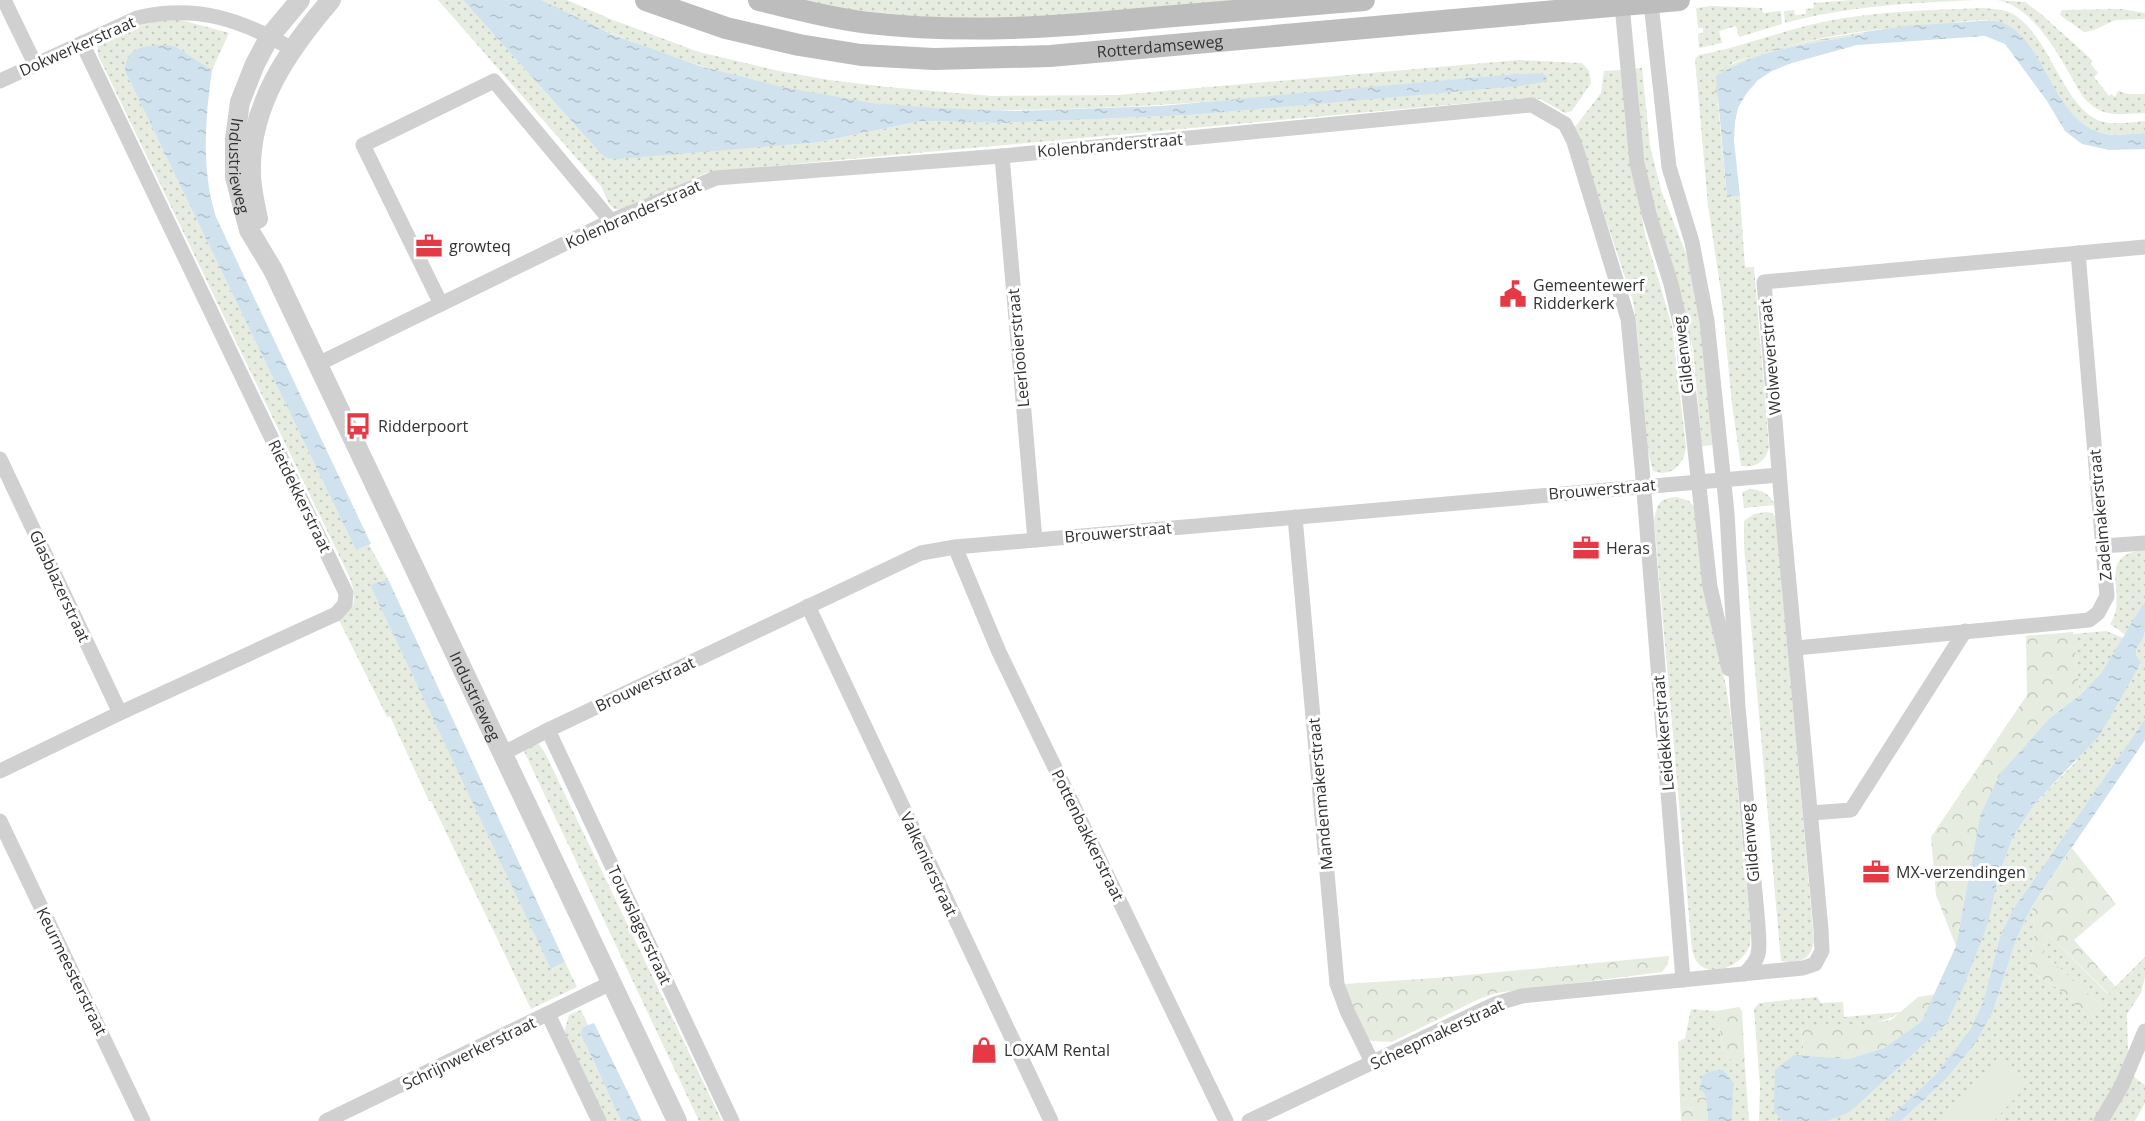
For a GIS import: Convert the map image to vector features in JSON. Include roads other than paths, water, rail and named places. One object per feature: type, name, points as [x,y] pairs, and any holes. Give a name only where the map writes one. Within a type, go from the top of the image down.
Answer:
[{"type":"main road","name":"Rotterdamseweg","points":[[646,0],[726,28],[799,45],[861,55],[934,59],[1050,56],[1621,3],[1679,0]]},
{"type":"main road","name":"Rotterdamseweg","points":[[759,0],[822,15],[870,23],[990,29],[1064,26],[1364,0]]},
{"type":"street","points":[[4,0],[35,64]]},
{"type":"street","name":"Industrieweg","points":[[300,0],[270,36],[255,64],[240,102],[235,139],[235,177],[249,230],[273,270],[677,1121]]},
{"type":"street","name":"Industrieweg","points":[[273,270],[259,226],[251,172],[256,123],[276,76],[292,49],[331,0]]},
{"type":"street","name":"Gildenweg","points":[[1651,1],[1669,166],[1692,242],[1707,321],[1724,479],[1738,707],[1759,952],[1756,963],[1744,974]]},
{"type":"street","name":"Gildenweg","points":[[1621,3],[1637,163],[1649,214],[1679,314],[1710,587],[1738,707]]},
{"type":"street","name":"Dokwerkerstraat","points":[[0,81],[137,18],[158,13],[185,11],[222,17],[270,36],[292,49]]},
{"type":"street","name":"Rietdekkerstraat","points":[[0,771],[120,713],[336,615],[345,604],[346,593],[82,43]]},
{"type":"street","points":[[441,304],[363,145],[494,81],[611,221]]},
{"type":"street","name":"Kolenbranderstraat","points":[[318,364],[611,221],[716,178],[1002,156],[1532,105],[1565,124],[1570,133],[1628,319],[1644,486]]},
{"type":"street","name":"Leerlooierstraat","points":[[1002,156],[1035,540]]},
{"type":"street","name":"Wolweverstraat","points":[[1744,974],[1803,968],[1815,964],[1822,951],[1764,282],[2145,247]]},
{"type":"street","name":"Zadelmakerstraat","points":[[1796,648],[2090,620],[2098,613],[2107,596],[2078,253]]},
{"type":"street","name":"Glasblazerstraat","points":[[0,459],[120,713]]},
{"type":"street","name":"Brouwerstraat","points":[[502,754],[921,553],[955,547],[1779,475]]},
{"type":"street","name":"Leidekkerstraat","points":[[1644,486],[1683,980]]},
{"type":"street","name":"Mandenmakerstraat","points":[[1295,517],[1337,984],[1347,1011],[1373,1064]]},
{"type":"street","points":[[2103,546],[2145,543]]},
{"type":"street","name":"Pottenbakkerstraat","points":[[955,547],[999,652],[1226,1121]]},
{"type":"street","name":"Valkenierstraat","points":[[808,606],[1051,1121]]},
{"type":"street","points":[[1811,813],[1851,810],[1965,631]]},
{"type":"street","name":"Touwslagerstraat","points":[[548,730],[732,1121]]},
{"type":"street","name":"Keurmeesterstraat","points":[[0,821],[143,1121]]},
{"type":"street","name":"Scheepmakerstraat","points":[[1249,1121],[1495,1004],[1522,996],[1744,974]]},
{"type":"street","name":"Schrijnwerkerstraat","points":[[326,1121],[611,983]]},
{"type":"street","points":[[548,1014],[599,1121]]},
{"type":"street","points":[[2101,1121],[2122,1085],[2145,1031]]},
{"type":"water","points":[[463,0],[541,0],[611,34],[700,66],[782,87],[872,103],[935,108],[1015,111],[1161,106],[1513,74],[1543,73],[1547,79],[1545,82],[1520,86],[1190,115],[1003,123],[921,121],[819,142],[617,159],[607,158],[600,153]]},
{"type":"water","points":[[1980,21],[2000,22],[2017,32],[2029,45],[2059,96],[2083,124],[2099,132],[2110,134],[2145,133],[2145,149],[2109,150],[2082,144],[2065,131],[2047,101],[2005,44],[1985,36],[1857,45],[1792,63],[1772,71],[1758,80],[1746,94],[1738,108],[1735,122],[1734,141],[1740,196],[1727,197],[1716,76],[1750,59],[1787,48],[1905,26]]},
{"type":"water","points":[[168,45],[178,48],[212,70],[206,162],[216,217],[371,544],[356,550],[125,71],[126,62],[133,52],[145,47]]},
{"type":"water","points":[[388,579],[565,962],[551,969],[370,585]]},
{"type":"water","points":[[2145,601],[2145,632],[2136,650],[2141,663],[2099,736],[2035,803],[2013,837],[1998,878],[1988,923],[1963,988],[1946,1024],[1850,1112],[1828,1121],[1783,1121],[1774,1112],[1775,1070],[1794,1055],[1848,1059],[1884,1048],[1922,1021],[1956,946],[1980,816],[2000,774],[2050,718],[2080,695],[2102,672]]},
{"type":"water","points":[[2145,719],[2145,740],[2032,906],[2016,940],[1993,1011],[1976,1042],[1944,1081],[1901,1121],[1886,1121],[1937,1073],[1971,1028],[1983,1002],[2000,937],[2012,911]]},
{"type":"water","points":[[594,1023],[642,1121],[621,1121],[581,1034],[583,1027]]},
{"type":"water","points":[[1723,1070],[1734,1083],[1732,1121],[1708,1121],[1706,1097],[1700,1087],[1703,1075]]},
{"type":"place","name":"growteq","points":[[429,246]]},
{"type":"place","name":"Gemeentewerf Ridderkerk","points":[[1513,294]]},
{"type":"place","name":"Ridderpoort","points":[[358,426]]},
{"type":"place","name":"Heras","points":[[1586,548]]},
{"type":"place","name":"MX-verzendingen","points":[[1876,872]]},
{"type":"place","name":"LOXAM Rental","points":[[984,1050]]}]
